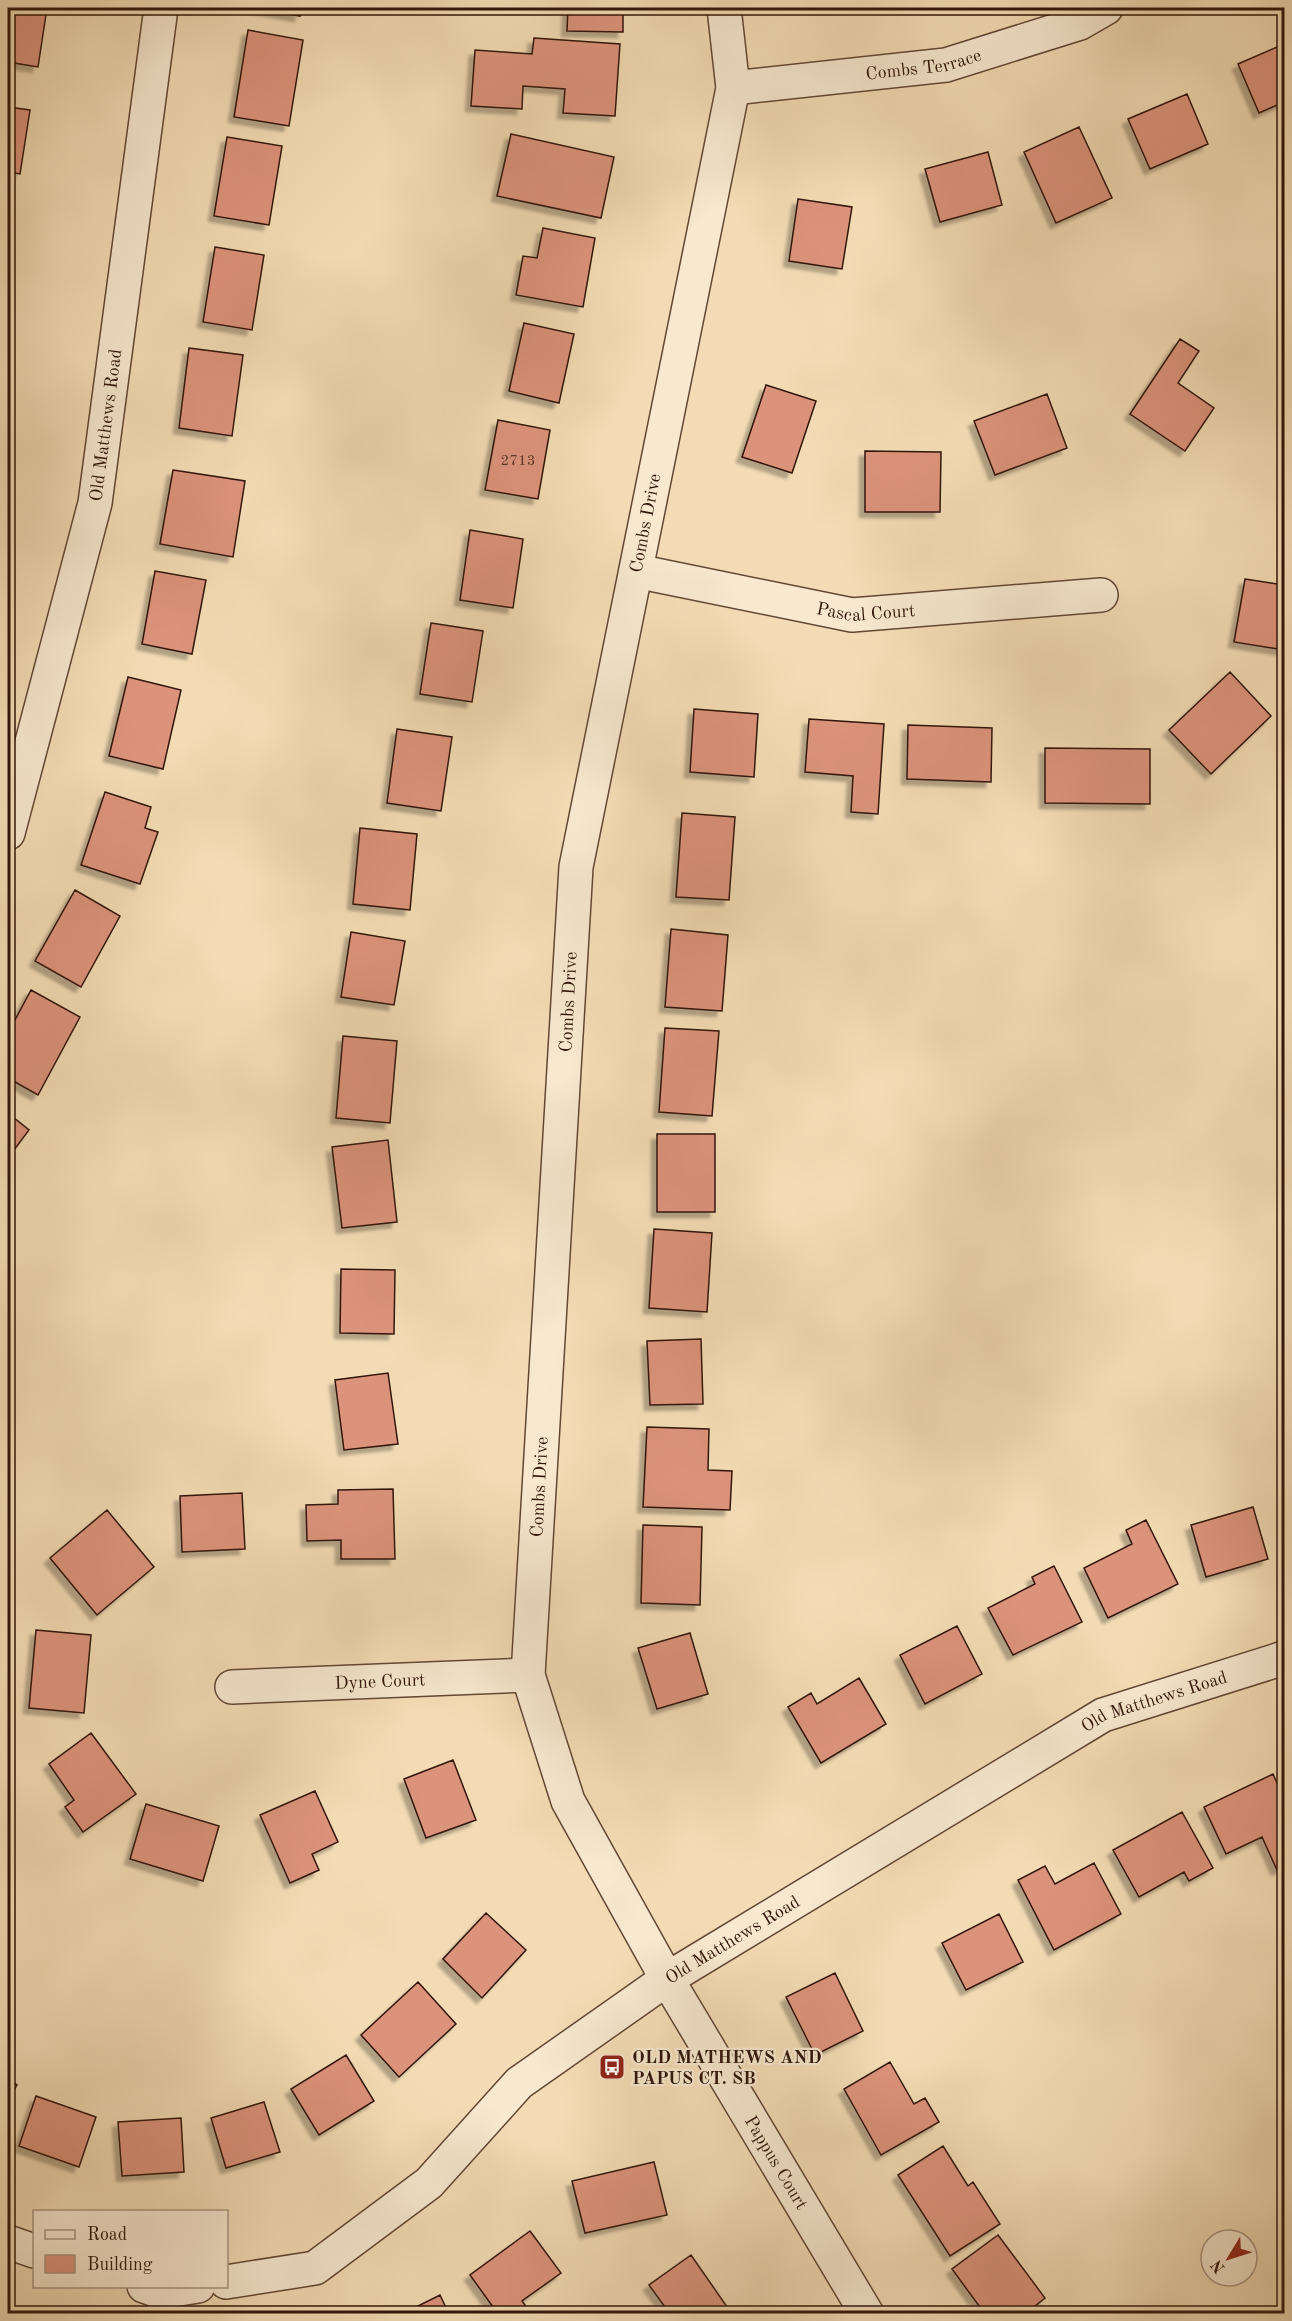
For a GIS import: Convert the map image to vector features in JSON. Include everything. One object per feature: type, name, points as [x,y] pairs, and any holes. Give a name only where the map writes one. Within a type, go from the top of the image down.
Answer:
[{"type":"street","name":"Old Matthews Road","points":[[8,833],[95,503],[161,8]]},
{"type":"street","name":"Combs Drive","points":[[667,1978],[568,1802],[528,1675],[576,867],[732,88],[724,8]]},
{"type":"street","name":"Combs Terrace","points":[[732,88],[946,65],[1080,23],[1106,8]]},
{"type":"street","name":"Pascal Court","points":[[636,571],[852,615],[1101,596]]},
{"type":"street","name":"Old Matthews Road","points":[[228,2282],[315,2268],[429,2183],[519,2083],[667,1978],[1103,1715],[1284,1658]]},
{"type":"street","name":"Dyne Court","points":[[232,1687],[528,1675]]},
{"type":"street","name":"Pappus Court","points":[[667,1978],[867,2313]]},
{"type":"street","points":[[8,2242],[33,2251]]},
{"type":"street","points":[[155,2297],[190,2288]]},
{"type":"building","points":[[8,8],[47,8],[38,67],[8,62]]},
{"type":"building","points":[[255,8],[301,8],[300,16]]},
{"type":"building","points":[[568,8],[623,8],[623,32],[567,31]]},
{"type":"building","points":[[248,30],[303,40],[289,126],[234,117]]},
{"type":"building","points":[[534,38],[620,44],[615,116],[563,113],[565,89],[523,86],[522,109],[471,106],[475,50],[532,54]]},
{"type":"building","points":[[1284,44],[1284,102],[1259,113],[1238,64]]},
{"type":"building","points":[[1187,94],[1208,144],[1150,169],[1128,119]]},
{"type":"building","points":[[8,107],[30,110],[20,174],[8,172]]},
{"type":"building","points":[[1079,127],[1112,198],[1056,223],[1024,152]]},
{"type":"building","points":[[511,134],[614,157],[601,218],[497,196]]},
{"type":"building","points":[[227,137],[282,146],[269,225],[214,216]]},
{"type":"building","points":[[988,152],[1002,205],[940,222],[925,169]]},
{"type":"building","points":[[798,199],[852,207],[842,269],[789,261]]},
{"type":"building","points":[[8,214],[14,216],[8,255]]},
{"type":"building","points":[[543,228],[595,238],[583,307],[516,295],[523,256],[537,258]]},
{"type":"building","points":[[215,247],[264,255],[252,330],[203,322]]},
{"type":"building","points":[[524,323],[574,334],[559,403],[509,391]]},
{"type":"building","points":[[1180,339],[1199,351],[1178,383],[1214,408],[1185,451],[1130,414]]},
{"type":"building","points":[[189,348],[243,355],[232,436],[179,428]]},
{"type":"building","points":[[766,385],[816,401],[792,473],[742,457]]},
{"type":"building","points":[[1047,394],[1067,448],[995,475],[974,421]]},
{"type":"building","points":[[498,420],[550,430],[538,499],[485,490]]},
{"type":"building","points":[[865,451],[941,452],[940,512],[865,512]]},
{"type":"building","points":[[173,470],[245,481],[233,557],[160,544]]},
{"type":"building","points":[[470,530],[523,539],[513,608],[460,600]]},
{"type":"building","points":[[155,571],[206,580],[192,654],[142,644]]},
{"type":"building","points":[[1245,579],[1284,585],[1284,650],[1234,642]]},
{"type":"building","points":[[431,623],[483,631],[472,702],[420,694]]},
{"type":"building","points":[[1230,672],[1271,716],[1211,774],[1169,730]]},
{"type":"building","points":[[128,677],[181,690],[163,769],[109,756]]},
{"type":"building","points":[[694,709],[758,714],[754,777],[690,772]]},
{"type":"building","points":[[809,719],[884,724],[878,814],[851,812],[853,776],[805,772]]},
{"type":"building","points":[[908,725],[992,728],[991,782],[907,779]]},
{"type":"building","points":[[397,729],[452,737],[441,811],[387,803]]},
{"type":"building","points":[[1045,748],[1150,749],[1150,804],[1045,803]]},
{"type":"building","points":[[105,792],[151,807],[145,828],[158,832],[140,884],[81,865]]},
{"type":"building","points":[[682,813],[735,817],[729,900],[676,897]]},
{"type":"building","points":[[360,828],[417,834],[410,910],[353,904]]},
{"type":"building","points":[[75,890],[120,916],[81,987],[35,961]]},
{"type":"building","points":[[671,929],[728,935],[722,1011],[665,1007]]},
{"type":"building","points":[[351,932],[405,941],[394,1005],[341,997]]},
{"type":"building","points":[[31,990],[80,1017],[38,1095],[8,1078],[8,1033]]},
{"type":"building","points":[[665,1028],[719,1031],[712,1116],[659,1112]]},
{"type":"building","points":[[343,1036],[397,1041],[390,1123],[336,1118]]},
{"type":"building","points":[[8,1113],[29,1130],[8,1158]]},
{"type":"building","points":[[657,1134],[715,1134],[715,1212],[657,1212]]},
{"type":"building","points":[[388,1140],[397,1222],[342,1228],[332,1147]]},
{"type":"building","points":[[654,1229],[712,1233],[707,1312],[649,1308]]},
{"type":"building","points":[[341,1269],[395,1270],[394,1334],[340,1333]]},
{"type":"building","points":[[701,1339],[703,1404],[650,1405],[647,1341]]},
{"type":"building","points":[[388,1373],[398,1444],[344,1450],[335,1380]]},
{"type":"building","points":[[647,1427],[709,1429],[708,1470],[732,1471],[730,1510],[643,1507]]},
{"type":"building","points":[[393,1489],[395,1559],[341,1559],[341,1540],[307,1541],[306,1505],[338,1504],[338,1490]]},
{"type":"building","points":[[242,1493],[245,1549],[182,1552],[180,1496]]},
{"type":"building","points":[[1253,1507],[1268,1559],[1206,1577],[1191,1525]]},
{"type":"building","points":[[107,1510],[154,1567],[97,1615],[50,1558]]},
{"type":"building","points":[[1146,1520],[1178,1584],[1108,1618],[1084,1568],[1132,1544],[1126,1530]]},
{"type":"building","points":[[643,1525],[702,1527],[700,1605],[641,1603]]},
{"type":"building","points":[[1054,1566],[1082,1622],[1013,1655],[988,1608],[1035,1584],[1032,1577]]},
{"type":"building","points":[[957,1626],[982,1674],[925,1704],[900,1655]]},
{"type":"building","points":[[36,1630],[91,1635],[84,1713],[29,1708]]},
{"type":"building","points":[[690,1633],[708,1694],[657,1709],[638,1648]]},
{"type":"building","points":[[859,1678],[886,1724],[821,1763],[788,1707],[811,1693],[817,1704]]},
{"type":"building","points":[[91,1733],[136,1794],[83,1832],[65,1807],[74,1800],[49,1764]]},
{"type":"building","points":[[453,1760],[476,1820],[426,1838],[404,1779]]},
{"type":"building","points":[[1273,1774],[1284,1799],[1284,1866],[1277,1870],[1262,1837],[1226,1854],[1204,1807]]},
{"type":"building","points":[[315,1791],[338,1842],[312,1854],[319,1870],[290,1883],[260,1815]]},
{"type":"building","points":[[146,1804],[219,1826],[203,1881],[130,1859]]},
{"type":"building","points":[[1182,1812],[1213,1868],[1189,1881],[1184,1872],[1139,1897],[1113,1850]]},
{"type":"building","points":[[1094,1863],[1121,1914],[1054,1950],[1018,1880],[1045,1866],[1055,1884]]},
{"type":"building","points":[[486,1913],[526,1950],[482,1998],[443,1959]]},
{"type":"building","points":[[999,1914],[1023,1962],[966,1990],[942,1943]]},
{"type":"building","points":[[835,1973],[863,2031],[815,2055],[786,1997]]},
{"type":"building","points":[[418,1982],[456,2024],[399,2077],[361,2035]]},
{"type":"building","points":[[346,2055],[374,2101],[319,2135],[291,2089]]},
{"type":"building","points":[[890,2062],[914,2104],[925,2098],[939,2122],[881,2155],[844,2089]]},
{"type":"building","points":[[8,2078],[17,2085],[8,2100]]},
{"type":"building","points":[[36,2096],[96,2117],[79,2167],[19,2146]]},
{"type":"building","points":[[264,2102],[280,2152],[226,2168],[211,2118]]},
{"type":"building","points":[[181,2118],[184,2172],[122,2176],[118,2122]]},
{"type":"building","points":[[943,2146],[968,2186],[973,2182],[1000,2224],[950,2256],[898,2175]]},
{"type":"building","points":[[654,2162],[667,2215],[585,2233],[572,2181]]},
{"type":"building","points":[[530,2231],[561,2273],[522,2301],[528,2309],[523,2314],[498,2314],[470,2275]]},
{"type":"building","points":[[998,2235],[1045,2298],[1025,2314],[985,2314],[952,2269]]},
{"type":"building","points":[[691,2255],[732,2314],[670,2314],[649,2285]]},
{"type":"building","points":[[440,2295],[449,2314],[402,2314]]},
{"type":"place","name":"OLD MATHEWS AND PAPUS CT. SB","points":[[612,2067]]}]
